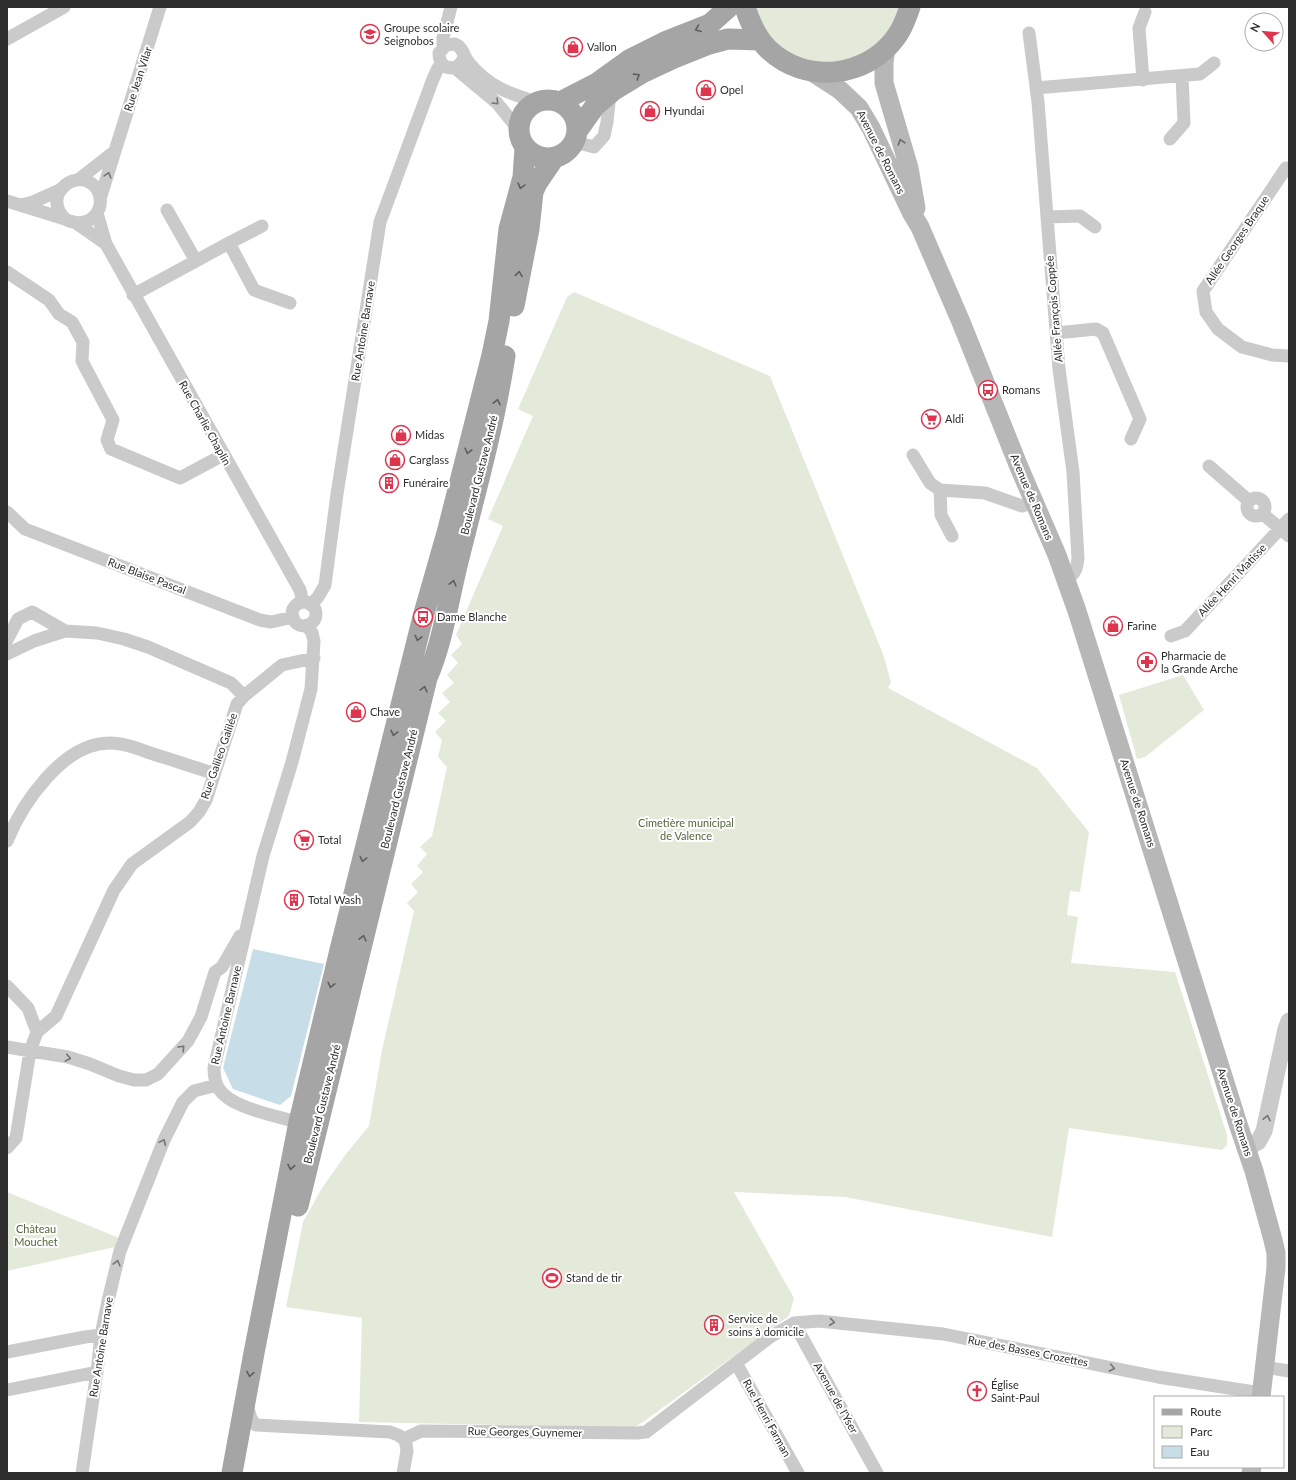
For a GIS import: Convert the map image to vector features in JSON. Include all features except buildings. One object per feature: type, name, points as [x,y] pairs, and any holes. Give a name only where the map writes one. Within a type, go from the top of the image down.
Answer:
[{"type":"main road","points":[[560,102],[584,91],[629,60],[667,41],[710,24],[729,7]]},
{"type":"main road","points":[[745,7],[751,24],[760,40],[768,49],[789,64],[812,72],[828,73],[844,72],[874,59],[897,37],[910,7]]},
{"type":"main road","name":"Boulevard Gustave André","points":[[232,1473],[254,1352],[269,1307],[304,1180],[427,678],[444,621],[492,425],[528,229],[531,203],[537,183],[554,158],[563,155],[570,149],[576,136],[595,106],[610,93],[642,73],[708,44],[728,39],[760,40]]},
{"type":"main road","name":"Avenue de Romans","points":[[886,49],[884,62],[884,83],[909,168],[920,227]]},
{"type":"main road","name":"Avenue de Romans","points":[[812,72],[840,90],[859,108],[871,128],[911,212],[920,227],[961,322],[1019,467],[1066,578],[1274,1240],[1276,1268],[1261,1395]]},
{"type":"main road","points":[[537,102],[553,100],[560,102],[570,109],[576,119],[576,136]]},
{"type":"main road","name":"Boulevard Gustave André","points":[[246,1473],[256,1425],[269,1307],[303,1124],[340,950],[423,617],[447,533],[492,356],[499,321],[509,229],[523,177],[520,120],[524,112],[537,102]]},
{"type":"main road","points":[[522,138],[530,153],[546,159],[554,158]]},
{"type":"street","points":[[7,39],[64,7]]},
{"type":"street","name":"Rue Jean Vilar","points":[[97,213],[100,206],[100,199],[160,7]]},
{"type":"street","points":[[450,11],[449,45],[440,54],[439,57],[442,64],[446,67],[455,68],[497,102],[522,138]]},
{"type":"street","points":[[1143,80],[1140,28],[1145,12]]},
{"type":"street","name":"Allée François Coppée","points":[[1029,33],[1036,88],[1059,369],[1073,472],[1078,558],[1074,574],[1071,577],[1066,578]]},
{"type":"street","points":[[449,45],[462,49],[464,57],[481,76],[492,85],[503,91],[537,102]]},
{"type":"street","points":[[455,68],[462,62],[464,57]]},
{"type":"street","name":"Rue Antoine Barnave","points":[[307,603],[318,597],[325,585],[337,494],[380,222],[433,79],[438,68],[442,64]]},
{"type":"street","points":[[1036,88],[1200,74],[1214,64]]},
{"type":"street","points":[[1170,139],[1184,122],[1182,76]]},
{"type":"street","points":[[78,180],[115,151]]},
{"type":"street","name":"Allée Georges Braque","points":[[1286,168],[1203,290],[1206,312],[1218,329],[1242,347],[1272,355],[1289,356]]},
{"type":"street","points":[[21,205],[33,202],[60,190],[69,182],[78,180],[85,180],[95,187],[100,199]]},
{"type":"street","points":[[60,190],[58,196],[58,209],[61,214],[71,221]]},
{"type":"street","points":[[7,201],[71,221],[84,222],[92,219],[97,213]]},
{"type":"street","points":[[167,210],[196,261]]},
{"type":"street","name":"Rue Charlie Chaplin","points":[[97,213],[106,244],[133,295],[307,603]]},
{"type":"street","points":[[1047,218],[1080,216],[1095,227]]},
{"type":"street","name":"Rue Charlie Chaplin","points":[[71,221],[106,244]]},
{"type":"street","points":[[133,295],[262,226]]},
{"type":"street","points":[[229,243],[254,290],[290,303]]},
{"type":"street","points":[[7,272],[49,300],[59,314],[72,322],[83,342],[82,361],[113,420],[107,440],[111,449],[180,478],[223,455]]},
{"type":"street","points":[[1056,333],[1096,329],[1103,333],[1140,419],[1131,439]]},
{"type":"street","points":[[913,456],[930,482],[940,490],[985,493],[1022,506],[1035,502]]},
{"type":"street","points":[[1209,466],[1249,501],[1247,508],[1250,515],[1257,517],[1264,514],[1285,532]]},
{"type":"street","points":[[940,490],[941,515],[952,536]]},
{"type":"street","name":"Rue Blaise Pascal","points":[[7,512],[25,529],[260,620],[271,622],[293,617]]},
{"type":"street","name":"Allée Henri Matisse","points":[[1171,636],[1185,631],[1285,532],[1289,518]]},
{"type":"street","points":[[307,603],[314,607],[316,613],[310,624],[304,626],[298,624],[294,620],[292,614],[293,608],[297,604],[307,603]]},
{"type":"street","points":[[7,640],[18,620],[32,612],[65,631]]},
{"type":"street","name":"Rue Antoine Barnave","points":[[82,1473],[101,1335],[120,1251],[164,1140],[184,1102],[194,1091],[217,1085],[214,1068],[263,856],[292,762],[311,689],[314,641],[312,633],[307,625]]},
{"type":"street","points":[[7,654],[34,641],[65,631],[97,633],[124,639],[148,647],[231,683],[244,696]]},
{"type":"street","name":"Rue Galileo Galilée","points":[[38,1032],[56,1016],[118,884],[132,864],[190,822],[206,800],[237,704],[244,696],[282,665],[314,658]]},
{"type":"street","points":[[7,842],[13,826],[26,803],[41,783],[60,764],[76,753],[94,745],[109,743],[127,745],[214,774]]},
{"type":"street","points":[[7,1047],[68,1057],[134,1080],[146,1080],[158,1074],[188,1041],[201,1017],[215,972],[222,967],[247,924]]},
{"type":"street","points":[[7,986],[28,1008],[38,1032],[30,1051],[16,1138],[7,1148]]},
{"type":"street","points":[[1246,1148],[1258,1142],[1264,1131],[1289,1021]]},
{"type":"street","points":[[217,1085],[219,1090],[227,1097],[238,1103],[311,1127],[312,1134],[306,1157],[304,1180]]},
{"type":"street","name":"Rue des Basses Crozettes","points":[[794,1323],[819,1320],[943,1334],[1158,1377],[1261,1395]]},
{"type":"street","name":"Rue Georges Guynemer","points":[[404,1439],[421,1431],[646,1432],[770,1337],[794,1323]]},
{"type":"street","name":"Avenue de l'Yser","points":[[794,1323],[877,1473]]},
{"type":"street","points":[[7,1352],[101,1335]]},
{"type":"street","name":"Rue Henri Farman","points":[[736,1363],[798,1473]]},
{"type":"street","points":[[1264,1366],[1289,1371]]},
{"type":"street","points":[[7,1390],[97,1372]]},
{"type":"street","points":[[247,1396],[249,1414],[251,1420],[256,1425],[390,1432],[398,1434],[404,1439],[407,1451],[403,1473]]},
{"type":"green space","points":[[752,7],[900,7],[896,20],[883,40],[865,55],[819,66],[776,47]]},
{"type":"green space","name":"Cimetière municipal de Valence","points":[[574,292],[770,376],[883,654],[891,682],[888,688],[1037,768],[1089,832],[1080,892],[1070,891],[1067,915],[1078,917],[1071,963],[1175,972],[1227,1135],[1227,1145],[1222,1150],[1069,1128],[1052,1237],[845,1197],[734,1192],[794,1298],[789,1316],[643,1422],[633,1428],[359,1422],[362,1318],[286,1307],[303,1222],[322,1188],[346,1154],[369,1126],[382,1050],[414,911],[407,903],[418,892],[411,884],[423,872],[417,866],[427,854],[420,847],[432,836],[447,767],[438,757],[442,740],[435,732],[446,721],[438,713],[450,702],[442,693],[454,683],[447,675],[458,663],[451,655],[462,644],[456,635],[503,526],[488,519],[533,416],[518,409],[567,297]]},
{"type":"green space","points":[[1183,675],[1204,710],[1145,757],[1137,759],[1119,695]]},
{"type":"green space","name":"Château Mouchet","points":[[7,1192],[119,1238],[115,1247],[7,1271]]},
{"type":"water","points":[[253,949],[324,964],[291,1096],[280,1105],[233,1089],[223,1068]]},
{"type":"place","name":"Groupe scolaire Seignobos","points":[[370,34]]},
{"type":"place","name":"Vallon","points":[[573,47]]},
{"type":"place","name":"Opel","points":[[706,90]]},
{"type":"place","name":"Hyundai","points":[[650,111]]},
{"type":"place","name":"Romans","points":[[988,390]]},
{"type":"place","name":"Aldi","points":[[931,419]]},
{"type":"place","name":"Midas","points":[[401,435]]},
{"type":"place","name":"Carglass","points":[[395,460]]},
{"type":"place","name":"Funéraire","points":[[389,483]]},
{"type":"place","name":"Dame Blanche","points":[[423,617]]},
{"type":"place","name":"Farine","points":[[1113,626]]},
{"type":"place","name":"Pharmacie de la Grande Arche","points":[[1147,662]]},
{"type":"place","name":"Chave","points":[[356,712]]},
{"type":"place","name":"Total","points":[[304,840]]},
{"type":"place","name":"Total Wash","points":[[294,900]]},
{"type":"place","name":"Stand de tir","points":[[552,1278]]},
{"type":"place","name":"Service de soins à domicile","points":[[714,1325]]},
{"type":"place","name":"Église Saint-Paul","points":[[977,1391]]}]
